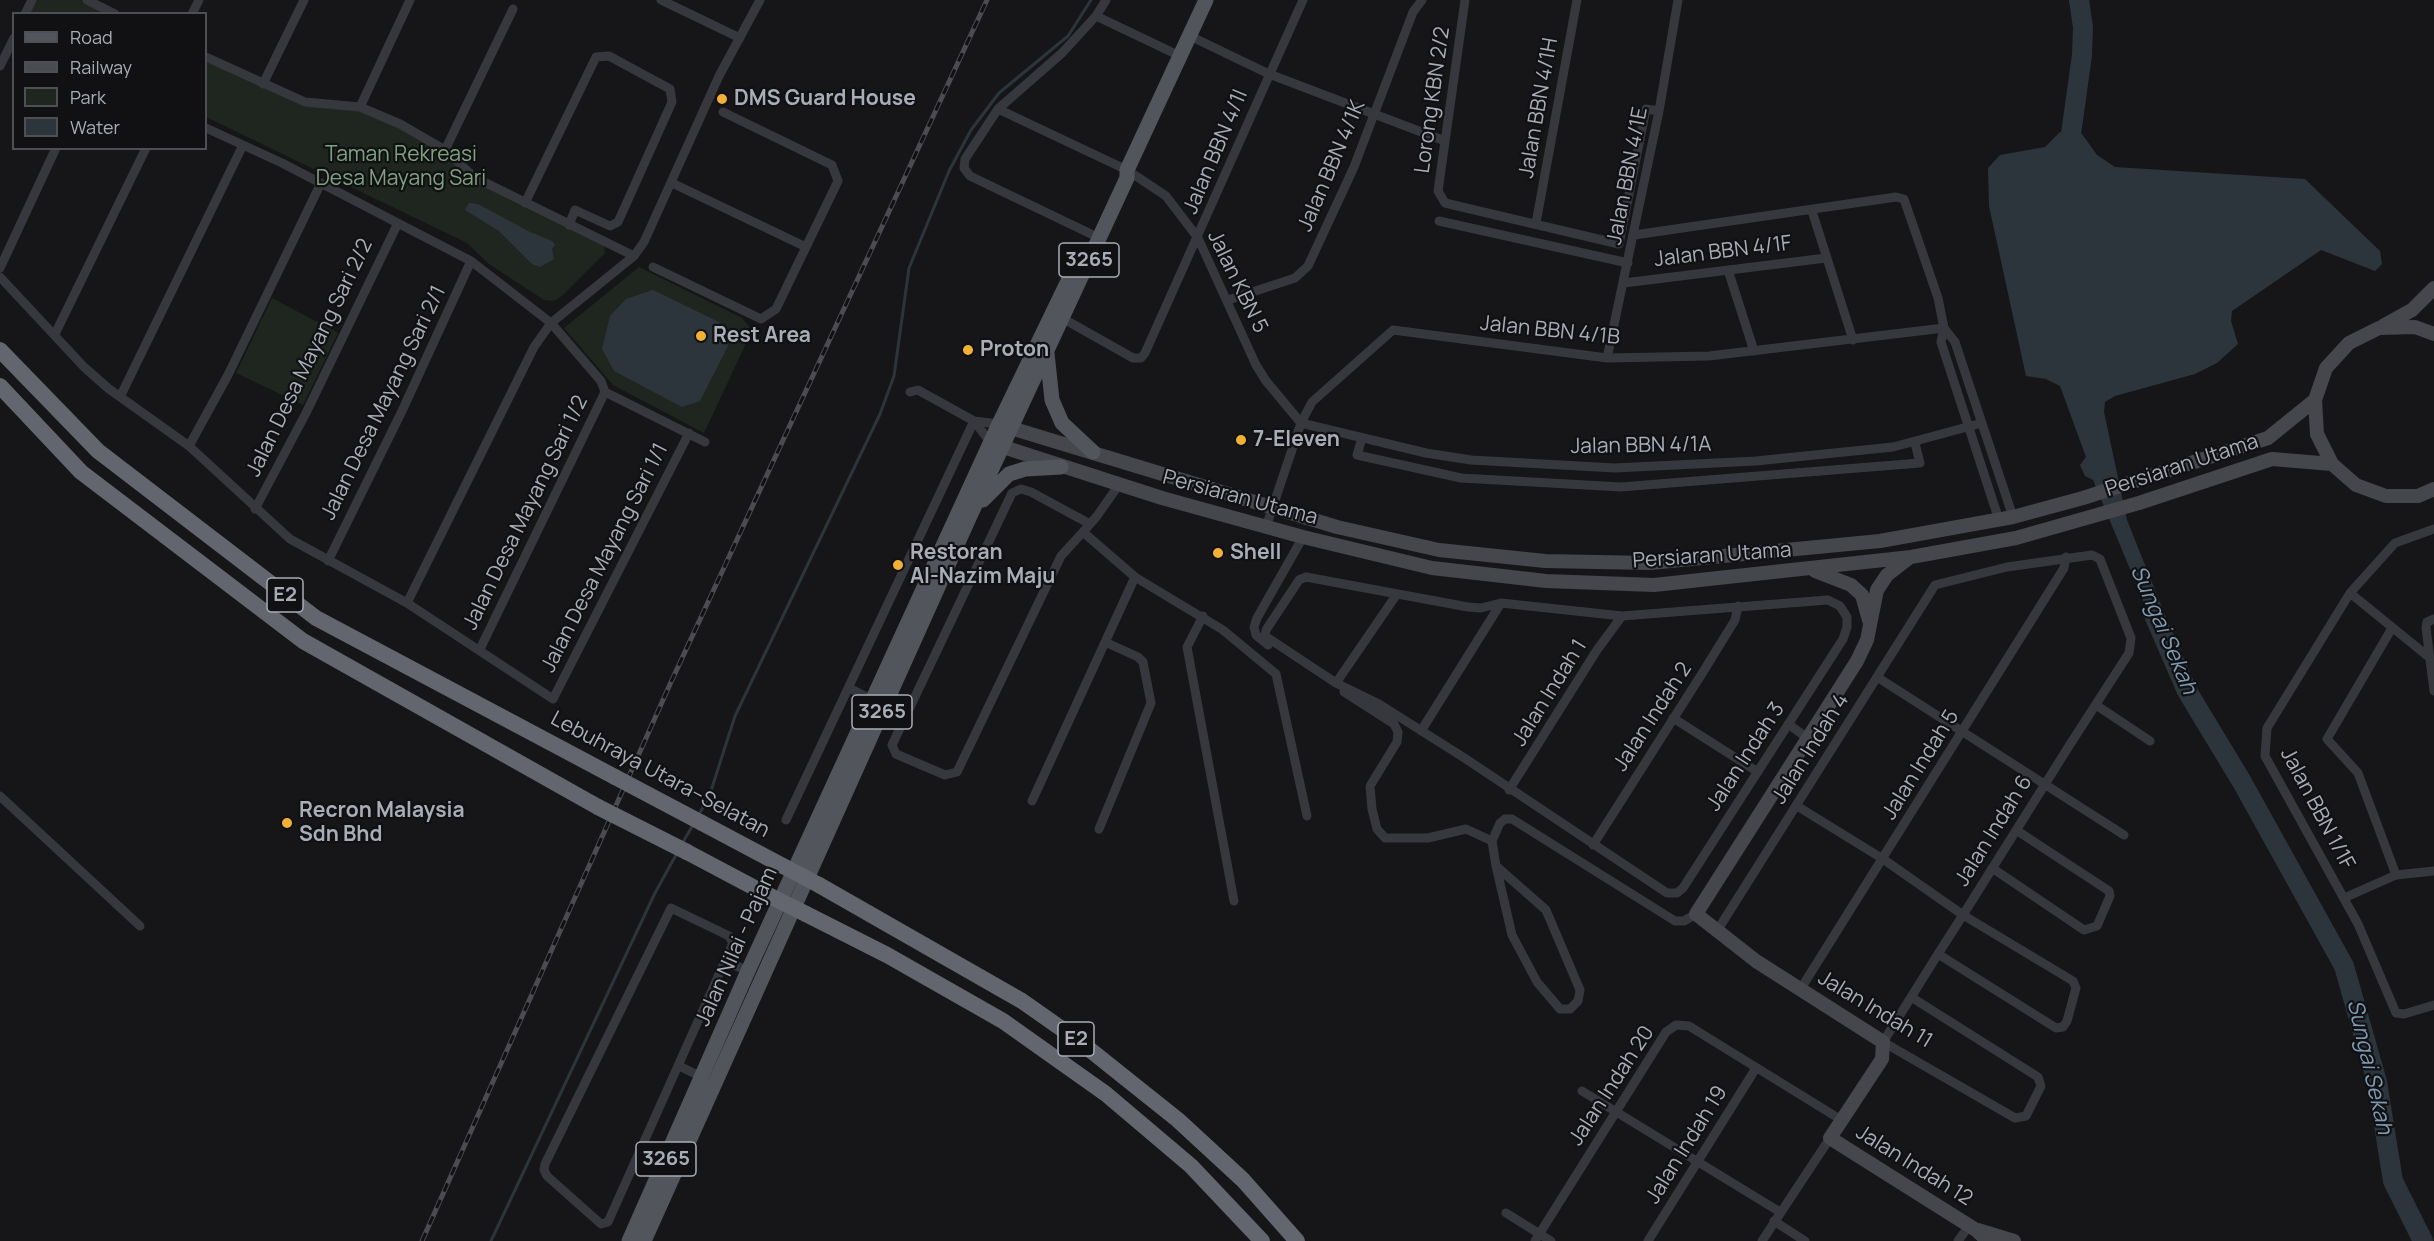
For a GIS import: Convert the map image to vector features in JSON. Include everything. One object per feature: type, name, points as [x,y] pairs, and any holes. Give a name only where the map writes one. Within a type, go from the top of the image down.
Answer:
[{"type":"highway","name":"Lebuhraya Utara–Selatan","points":[[0,350],[98,452],[316,618],[819,885],[1012,995],[1079,1041],[1178,1120],[1243,1180],[1297,1241]]},
{"type":"highway","name":"E2","points":[[0,386],[81,472],[303,641],[598,807],[887,955],[1003,1021],[1106,1094],[1191,1166],[1262,1241]]},
{"type":"main road","name":"3265","points":[[996,445],[1091,234],[1120,176],[1127,170],[1206,0]]},
{"type":"main road","name":"3265","points":[[1005,426],[1047,350],[1127,178],[1127,170]]},
{"type":"main road","points":[[2434,288],[2412,310],[2349,343],[2326,368],[2315,400],[2317,434],[2332,464],[2356,485],[2386,496],[2418,496],[2434,489]]},
{"type":"main road","points":[[2379,328],[2415,327],[2434,334]]},
{"type":"main road","points":[[1047,350],[1052,400],[1062,423],[1093,452]]},
{"type":"main road","name":"Persiaran Utama","points":[[1005,426],[1336,527],[1439,550],[1545,561],[1650,563],[1880,541],[2006,519],[2083,498],[2268,438],[2315,400]]},
{"type":"main road","name":"Persiaran Utama","points":[[996,445],[1118,486],[1303,537],[1432,568],[1546,581],[1654,585],[1911,557],[2016,538],[2089,518],[2272,459],[2332,464]]},
{"type":"main road","name":"Jalan Nilai - Pajam","points":[[629,1241],[709,1080],[970,516],[996,445]]},
{"type":"main road","name":"Jalan Nilai - Pajam","points":[[644,1241],[709,1080],[748,971],[873,700],[996,445]]},
{"type":"main road","points":[[970,516],[996,485],[1009,474],[1025,469],[1061,467]]},
{"type":"main road","points":[[1696,914],[1857,661],[1867,640],[1877,590],[1887,575],[1911,557]]},
{"type":"main road","points":[[1808,569],[1851,585],[1862,595],[1869,622]]},
{"type":"main road","name":"Jalan Indah 11","points":[[1696,914],[1755,961],[1883,1042]]},
{"type":"main road","points":[[1830,1138],[1882,1059],[1883,1042]]},
{"type":"main road","name":"Jalan Indah 12","points":[[1830,1138],[1972,1228],[1988,1241]]},
{"type":"main road","name":"Jalan Indah 12","points":[[1972,1228],[2005,1239]]},
{"type":"street","points":[[87,0],[111,12]]},
{"type":"street","points":[[263,84],[304,0]]},
{"type":"street","points":[[360,107],[410,0]]},
{"type":"street","points":[[661,0],[740,38]]},
{"type":"street","points":[[407,603],[534,347],[551,323],[634,256],[644,242],[719,76],[760,0]]},
{"type":"street","points":[[1091,234],[970,176],[964,168],[965,159],[998,109],[1062,53],[1096,16],[1106,0]]},
{"type":"street","name":"Jalan BBN 4/1I","points":[[1062,318],[1133,358],[1141,358],[1145,353],[1303,0]]},
{"type":"street","name":"Jalan BBN 4/1K","points":[[1228,300],[1295,278],[1308,266],[1354,167],[1413,12],[1422,0]]},
{"type":"street","name":"Lorong KBN 2/2","points":[[1465,0],[1438,191],[1444,203],[1536,223]]},
{"type":"street","name":"Jalan BBN 4/1H","points":[[1536,223],[1577,0]]},
{"type":"street","name":"Jalan BBN 4/1E","points":[[1606,358],[1624,283],[1659,111],[1678,0]]},
{"type":"street","points":[[445,150],[513,9]]},
{"type":"street","points":[[1096,16],[1180,56]]},
{"type":"street","points":[[1190,36],[1269,74],[1374,116],[1445,141]]},
{"type":"street","points":[[0,66],[12,42]]},
{"type":"street","points":[[525,202],[596,57],[609,56],[670,89],[672,102],[618,222],[610,226],[576,210],[569,225]]},
{"type":"street","points":[[207,57],[304,102],[360,107],[400,124],[445,150],[474,177],[634,256]]},
{"type":"street","name":"Jalan KBN 5","points":[[998,109],[1127,170],[1166,196],[1198,238],[1266,381],[1301,423]]},
{"type":"street","points":[[1536,223],[1618,244],[1646,109],[1659,111]]},
{"type":"street","points":[[653,267],[761,320],[776,309],[838,181],[832,165],[723,112]]},
{"type":"street","points":[[207,128],[321,183],[471,261],[551,323],[601,381],[605,392],[705,442]]},
{"type":"street","points":[[120,397],[243,145]]},
{"type":"street","points":[[0,268],[55,150]]},
{"type":"street","points":[[56,334],[145,150]]},
{"type":"street","points":[[189,446],[228,375],[321,183]]},
{"type":"street","points":[[672,183],[806,247]]},
{"type":"street","points":[[1634,235],[1896,197],[1904,200],[1909,206],[1930,269],[1944,328],[1955,342],[1982,423],[2006,519]]},
{"type":"street","points":[[1812,211],[1852,340]]},
{"type":"street","points":[[1439,221],[1628,263]]},
{"type":"street","name":"Jalan Desa Mayang Sari 2/2","points":[[255,509],[306,413],[398,223]]},
{"type":"street","name":"Jalan BBN 4/1F","points":[[1624,283],[1826,258]]},
{"type":"street","name":"Jalan Desa Mayang Sari 2/1","points":[[328,561],[402,411],[471,261]]},
{"type":"street","points":[[1728,270],[1754,351]]},
{"type":"street","points":[[0,277],[56,334],[84,367],[120,397],[189,446],[290,539],[407,603],[480,649]]},
{"type":"street","points":[[1944,328],[1941,342],[1968,428],[2006,519]]},
{"type":"street","name":"Jalan BBN 4/1B","points":[[1266,527],[1301,423],[1312,402],[1393,330],[1606,358],[1709,356],[1944,328]]},
{"type":"street","points":[[910,392],[918,390],[974,421],[996,445]]},
{"type":"street","name":"Jalan Desa Mayang Sari 1/2","points":[[480,649],[605,392]]},
{"type":"street","points":[[974,421],[1005,426]]},
{"type":"street","points":[[786,820],[974,421]]},
{"type":"street","name":"Jalan BBN 4/1A","points":[[1301,423],[1426,453],[1513,463],[1615,468],[1756,461],[1915,442],[1982,423]]},
{"type":"street","name":"Jalan Desa Mayang Sari 1/1","points":[[480,649],[554,699],[689,433]]},
{"type":"street","points":[[1362,438],[1357,455],[1461,478],[1621,487],[1920,463],[1915,442]]},
{"type":"street","points":[[1512,481],[1513,463]]},
{"type":"street","points":[[1118,486],[1087,528],[1061,556],[957,772],[945,775],[896,754],[892,745],[1012,493],[1021,489],[1031,492],[1087,528],[1135,577],[1203,616],[1276,674],[1307,816]]},
{"type":"street","name":"Jalan BBN 1/1F","points":[[2434,529],[2395,543],[2350,593],[2267,728],[2265,756],[2358,924],[2396,1014],[2404,1014],[2434,1005]]},
{"type":"street","points":[[1303,537],[1254,627],[1262,641],[1394,724],[1398,732],[1397,742],[1370,786],[1377,829],[1385,838],[1428,838],[1466,829],[1492,841]]},
{"type":"street","name":"Jalan Indah 6","points":[[1883,1042],[2129,653],[2131,638],[2100,560],[2092,555],[2066,557]]},
{"type":"street","name":"Jalan Indah 4","points":[[1717,931],[1935,585],[2066,557]]},
{"type":"street","name":"Jalan Indah 5","points":[[1800,990],[2064,568],[2066,557]]},
{"type":"street","points":[[1032,801],[1135,577]]},
{"type":"street","points":[[1593,845],[1379,704],[1336,683],[1265,636],[1266,630],[1299,580],[1306,577],[1481,608],[1502,603],[1622,616],[1738,606]]},
{"type":"street","points":[[2350,593],[2430,658]]},
{"type":"street","points":[[1336,683],[1397,594]]},
{"type":"street","name":"Jalan Indah 3","points":[[1593,845],[1667,893],[1677,893],[1683,888],[1843,639],[1847,617],[1840,606],[1828,600],[1738,606]]},
{"type":"street","points":[[1421,731],[1502,603]]},
{"type":"street","name":"Jalan Indah 2","points":[[1593,845],[1735,621],[1738,606]]},
{"type":"street","points":[[1203,616],[1187,647],[1234,901]]},
{"type":"street","name":"Jalan Indah 1","points":[[1509,790],[1597,650],[1622,616]]},
{"type":"street","points":[[2434,619],[2427,622],[2426,628],[2434,691]]},
{"type":"street","points":[[2392,628],[2327,739],[2358,773],[2396,875]]},
{"type":"street","points":[[1099,829],[1151,703],[1143,662],[1138,657],[1105,642]]},
{"type":"street","points":[[1877,677],[2124,835]]},
{"type":"street","points":[[849,688],[873,700]]},
{"type":"street","points":[[2096,705],[2150,741]]},
{"type":"street","points":[[1673,718],[1758,772]]},
{"type":"street","points":[[1788,724],[1809,738]]},
{"type":"street","points":[[0,796],[140,926]]},
{"type":"street","points":[[1797,806],[1883,859],[1963,915],[2073,981],[2076,988],[2067,1021],[2063,1027],[2056,1028],[1938,954]]},
{"type":"street","points":[[1496,866],[1546,910],[1580,990],[1578,1001],[1570,1009],[1560,1009],[1537,982],[1512,935],[1496,866],[1492,841],[1500,823],[1505,819],[1512,819],[1675,921],[1684,921],[1696,914]]},
{"type":"street","points":[[1992,868],[2084,930],[2097,926],[2110,896],[2105,887],[2016,830]]},
{"type":"street","points":[[2344,898],[2396,875],[2434,871]]},
{"type":"street","points":[[676,909],[729,936],[733,943],[725,961],[608,1222],[601,1224],[548,1176],[545,1164],[668,911],[676,909]]},
{"type":"street","points":[[725,961],[748,971]]},
{"type":"street","name":"Jalan Indah 11","points":[[1883,1042],[2015,1118],[2026,1116],[2041,1086],[2038,1077],[1911,997]]},
{"type":"street","name":"Jalan Indah 20","points":[[1537,1238],[1666,1032],[1676,1025],[1689,1026],[1843,1120]]},
{"type":"street","points":[[679,1066],[709,1080]]},
{"type":"street","name":"Jalan Indah 19","points":[[1648,1241],[1756,1068]]},
{"type":"street","points":[[1582,1091],[1699,1160],[1780,1212]]},
{"type":"street","points":[[1762,1241],[1830,1138]]},
{"type":"street","points":[[1506,1213],[1537,1238],[1551,1241]]},
{"type":"street","points":[[1774,1221],[1805,1241]]},
{"type":"street","points":[[1958,1241],[1972,1228]]},
{"type":"green space","points":[[30,0],[93,0],[119,12],[25,12]]},
{"type":"green space","name":"Taman Rekreasi Desa Mayang Sari","points":[[207,54],[299,99],[361,106],[427,135],[472,178],[604,245],[605,253],[562,296],[554,301],[544,300],[489,264],[467,243],[207,117]]},
{"type":"green space","points":[[639,267],[742,318],[749,326],[749,337],[704,433],[613,385],[564,328]]},
{"type":"green space","points":[[272,298],[338,333],[303,405],[236,373]]},
{"type":"water","points":[[2060,132],[2082,134],[2097,155],[2115,167],[2305,179],[2380,251],[2382,264],[2375,271],[2321,250],[2232,311],[2231,321],[2238,344],[2217,363],[2195,374],[2115,396],[2105,402],[2104,412],[2127,520],[2173,635],[2159,639],[2093,480],[2085,476],[2080,465],[2086,457],[2060,386],[2046,379],[2026,376],[1989,206],[1988,168],[2000,155],[2045,147]]},
{"type":"water","points":[[469,203],[478,204],[552,241],[555,245],[552,249],[554,259],[540,267],[532,264],[499,231],[465,210]]},
{"type":"water","points":[[653,290],[719,322],[725,332],[728,346],[700,401],[682,407],[614,371],[602,349],[610,316],[626,299]]},
{"type":"waterway","points":[[698,816],[709,797],[735,716],[880,414],[894,376],[909,268],[949,171],[971,130],[999,93],[1068,36],[1091,0]]},
{"type":"waterway","name":"Sungai Sekah","points":[[2078,156],[2071,134],[2082,55],[2083,27],[2079,0]]},
{"type":"waterway","name":"Sungai Sekah","points":[[2154,615],[2187,691],[2242,782],[2344,966],[2377,1082],[2393,1181],[2423,1241]]},
{"type":"waterway","points":[[683,842],[693,825]]},
{"type":"waterway","points":[[491,1241],[655,893],[677,853]]},
{"type":"railway","points":[[422,1241],[671,682],[987,0]]},
{"type":"place","name":"DMS Guard House","points":[[722,99]]},
{"type":"place","name":"Rest Area","points":[[701,336]]},
{"type":"place","name":"Proton","points":[[968,350]]},
{"type":"place","name":"7-Eleven","points":[[1241,440]]},
{"type":"place","name":"Shell","points":[[1218,553]]},
{"type":"place","name":"Restoran Al-Nazim Maju","points":[[898,565]]},
{"type":"place","name":"Recron Malaysia Sdn Bhd","points":[[287,823]]}]
